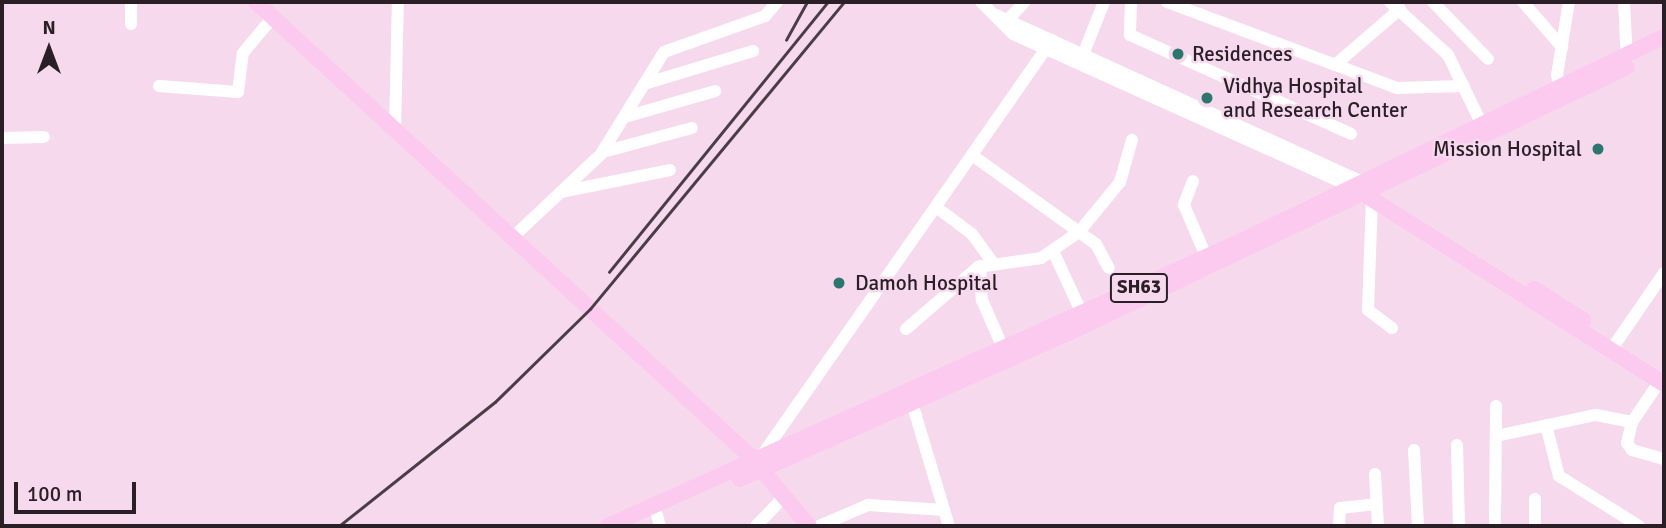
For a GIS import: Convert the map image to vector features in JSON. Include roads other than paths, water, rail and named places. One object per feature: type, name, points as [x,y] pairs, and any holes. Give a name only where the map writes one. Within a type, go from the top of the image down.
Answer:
[{"type":"main road","points":[[256,2],[616,332],[754,463],[782,499],[798,526]]},
{"type":"main road","name":"SH63","points":[[608,526],[917,396],[1366,191],[1627,61],[1664,37]]},
{"type":"main road","name":"SH63","points":[[1627,61],[1664,49]]},
{"type":"main road","points":[[1366,191],[1663,379]]},
{"type":"main road","name":"SH63","points":[[631,526],[658,521],[754,463]]},
{"type":"main road","points":[[782,499],[810,526]]},
{"type":"street","points":[[131,2],[131,24]]},
{"type":"street","points":[[395,130],[398,2]]},
{"type":"street","points":[[513,237],[603,152],[669,48],[765,16],[777,2]]},
{"type":"street","points":[[981,2],[1013,34],[1083,55],[1145,88]]},
{"type":"street","points":[[1008,20],[1024,2]]},
{"type":"street","points":[[1083,55],[1104,2]]},
{"type":"street","points":[[1131,2],[1130,35],[1351,134]]},
{"type":"street","points":[[1167,2],[1411,91],[1464,86]]},
{"type":"street","points":[[1433,2],[1489,59]]},
{"type":"street","points":[[1523,2],[1562,47]]},
{"type":"street","points":[[1624,2],[1627,61]]},
{"type":"street","points":[[1560,93],[1566,3]]},
{"type":"street","points":[[1335,65],[1395,5],[1448,55],[1485,130]]},
{"type":"street","points":[[990,12],[1049,45],[1366,191],[1368,310],[1392,328]]},
{"type":"street","points":[[159,86],[238,92],[243,53],[273,17]]},
{"type":"street","points":[[754,463],[1049,45]]},
{"type":"street","points":[[644,84],[752,51]]},
{"type":"street","points":[[625,117],[715,91]]},
{"type":"street","points":[[603,152],[692,128]]},
{"type":"street","points":[[2,138],[44,137]]},
{"type":"street","points":[[906,329],[980,266],[1034,261],[1079,232],[1120,182],[1132,140]]},
{"type":"street","points":[[972,155],[1100,249],[1109,268]]},
{"type":"street","points":[[561,192],[670,170]]},
{"type":"street","points":[[1193,181],[1184,205],[1208,261]]},
{"type":"street","points":[[936,207],[972,234],[994,264]]},
{"type":"street","points":[[1053,251],[1084,320]]},
{"type":"street","points":[[980,266],[982,300],[1006,355]]},
{"type":"street","points":[[1614,346],[1664,273]]},
{"type":"street","points":[[1663,379],[1632,422],[1629,447],[1664,459]]},
{"type":"street","points":[[917,396],[949,526]]},
{"type":"street","points":[[1495,526],[1496,406]]},
{"type":"street","points":[[1496,436],[1602,415],[1632,422]]},
{"type":"street","points":[[1546,425],[1559,477],[1639,526]]},
{"type":"street","points":[[1457,445],[1459,526]]},
{"type":"street","points":[[1414,450],[1418,526]]},
{"type":"street","points":[[1376,474],[1378,526]]},
{"type":"street","points":[[755,526],[782,499]]},
{"type":"street","points":[[1535,499],[1535,526]]},
{"type":"street","points":[[1339,526],[1340,508],[1377,504]]},
{"type":"street","points":[[819,526],[868,505],[944,510]]},
{"type":"railway","points":[[786,40],[807,2]]},
{"type":"railway","points":[[609,272],[828,2]]},
{"type":"railway","points":[[339,526],[495,402],[590,309],[844,2]]},
{"type":"place","name":"Residences","points":[[1178,54]]},
{"type":"place","name":"Vidhya Hospital and Research Center","points":[[1207,98]]},
{"type":"place","name":"Mission Hospital","points":[[1598,149]]},
{"type":"place","name":"Damoh Hospital","points":[[839,283]]}]
